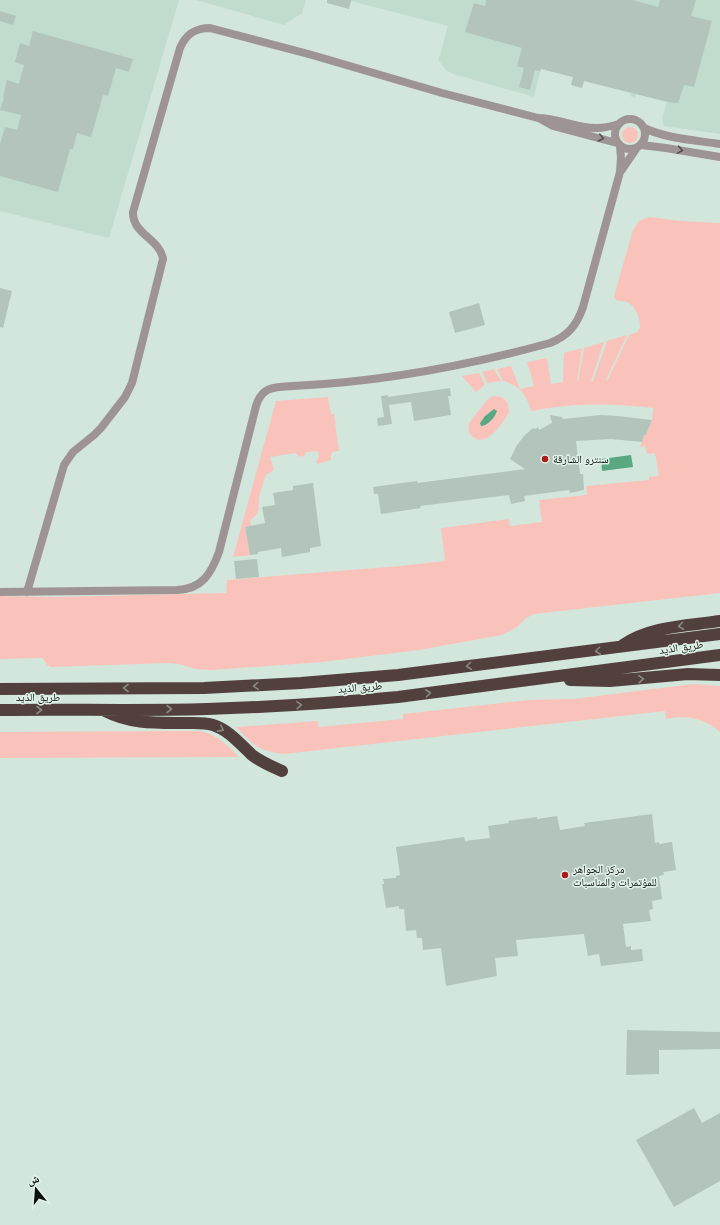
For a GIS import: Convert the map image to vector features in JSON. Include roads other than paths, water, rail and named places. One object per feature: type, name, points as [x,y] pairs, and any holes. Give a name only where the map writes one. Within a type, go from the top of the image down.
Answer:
[{"type":"highway","points":[[619,648],[631,640],[654,631],[720,621]]},
{"type":"highway","name":"طريق الذيد","points":[[0,689],[204,688],[301,684],[398,675],[720,634]]},
{"type":"highway","name":"طريق الذيد","points":[[0,710],[206,709],[302,705],[398,697],[720,655]]},
{"type":"highway","points":[[547,678],[610,681],[688,674],[720,675]]},
{"type":"highway","points":[[102,709],[121,718],[139,722],[202,723],[214,725],[226,732],[259,760],[282,771]]},
{"type":"street","points":[[27,592],[64,465],[73,452],[101,428],[125,397],[132,382],[163,259],[159,247],[135,224],[133,212],[180,48],[186,36],[191,32],[197,29],[210,28],[442,93],[538,118],[553,126],[619,144],[628,150],[639,147],[679,150],[720,157]]},
{"type":"street","points":[[538,118],[548,118],[596,129],[619,124],[631,119],[639,122],[644,128],[646,135],[645,139],[620,172]]},
{"type":"street","points":[[0,592],[185,590],[192,588],[199,584],[211,570],[219,552],[256,406],[261,394],[278,387],[376,379],[450,367],[517,352],[550,343],[564,336],[575,326],[580,317],[620,172],[621,158],[619,144],[615,135],[619,124]]},
{"type":"street","points":[[644,128],[670,137],[720,144]]},
{"type":"place","name":"سنترو الشارقة","points":[[545,459]]},
{"type":"place","name":"مركز الجواهر للمؤتمرات والمناسبات","points":[[565,875]]}]
